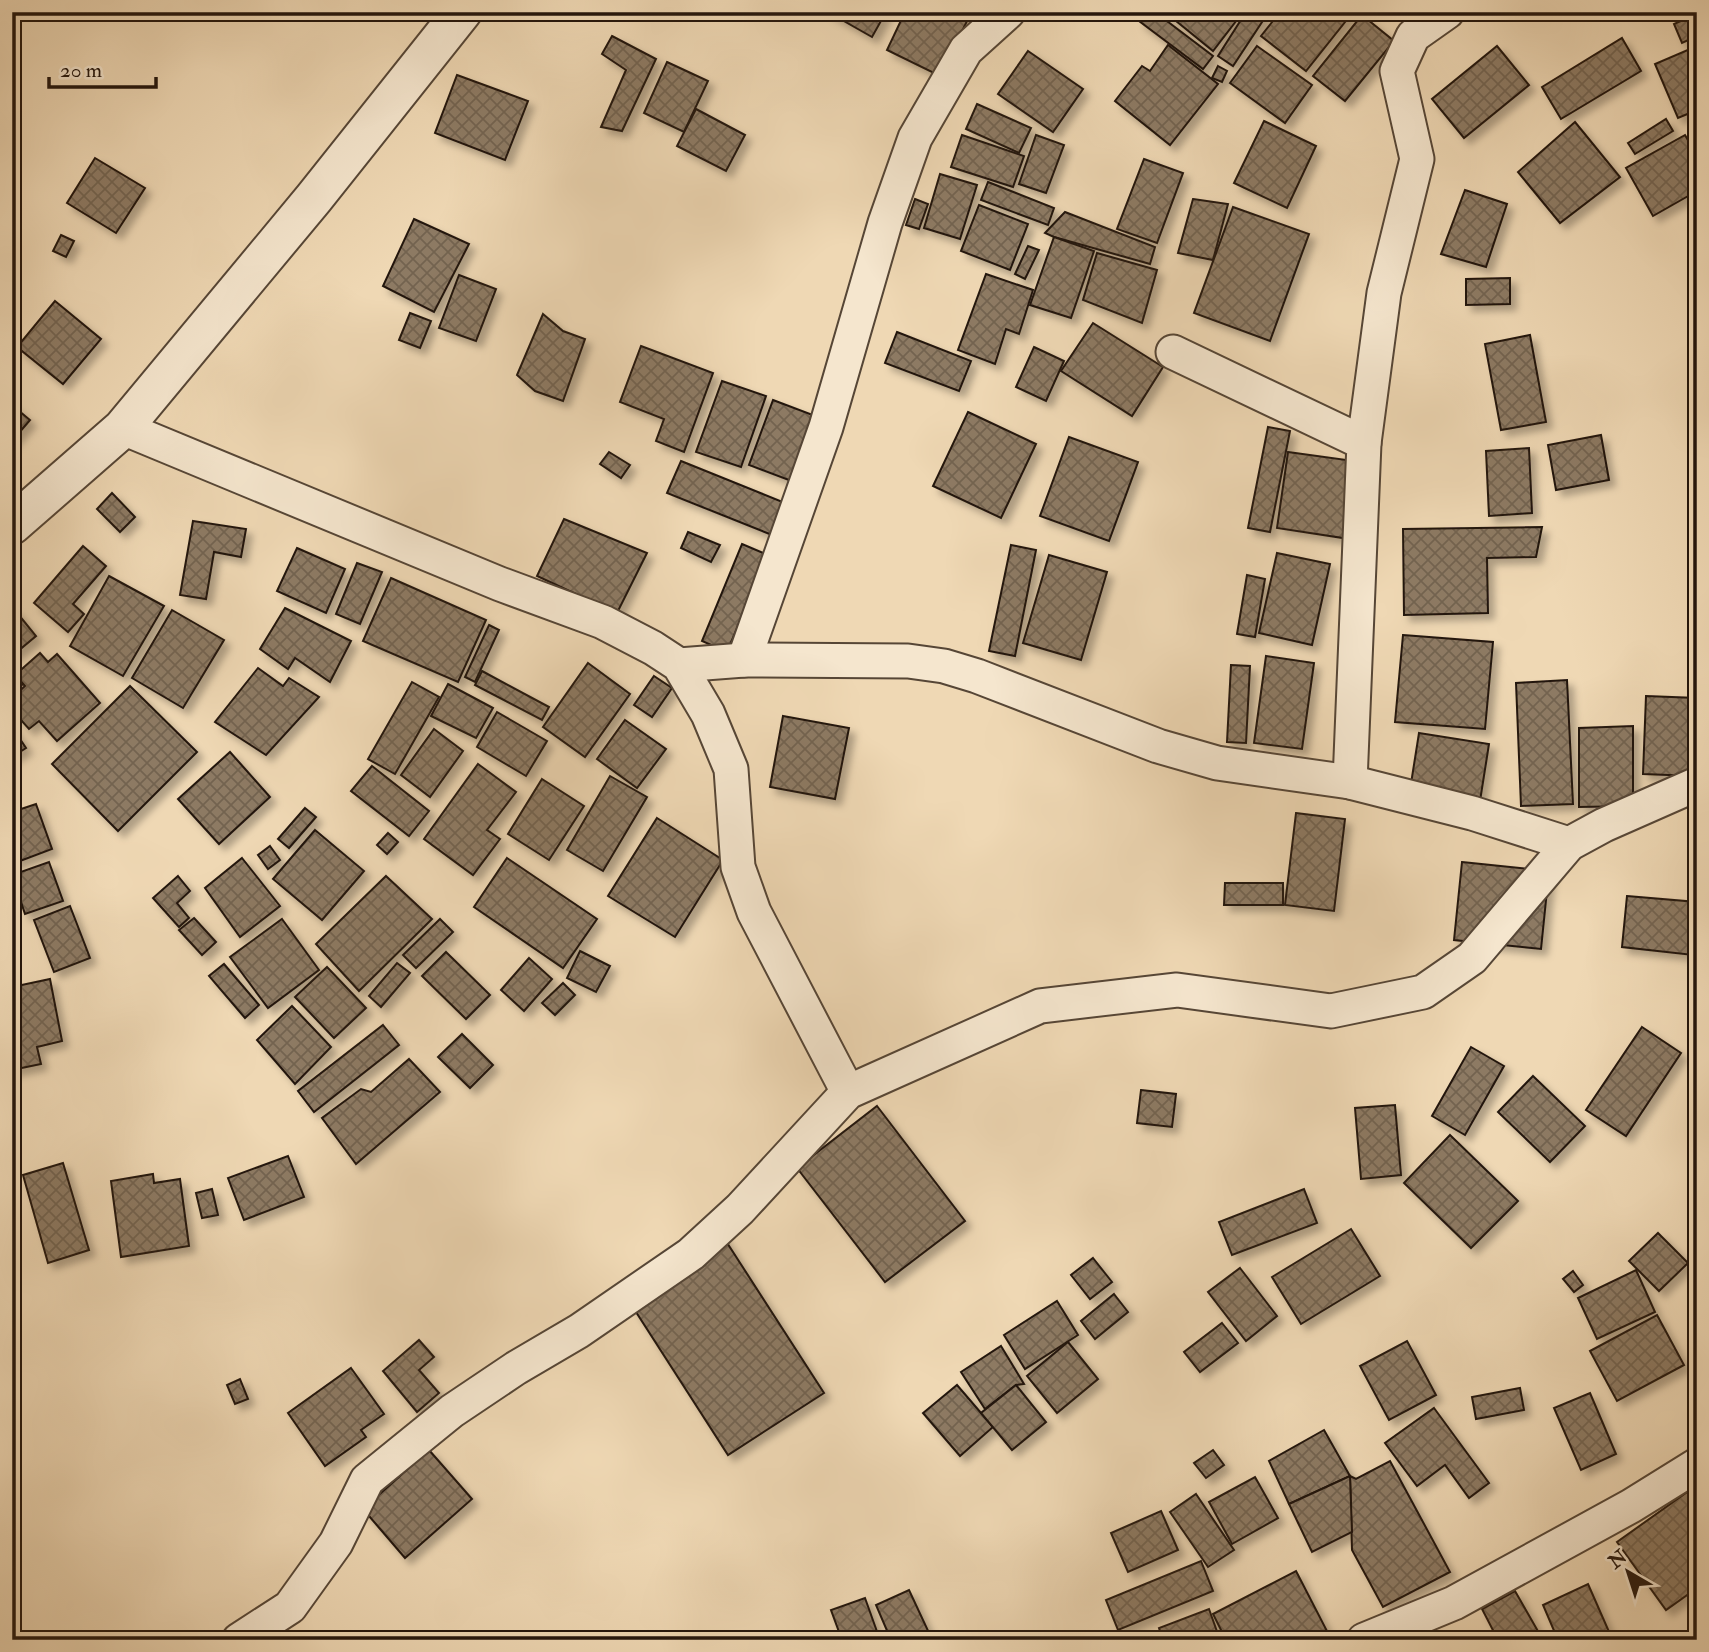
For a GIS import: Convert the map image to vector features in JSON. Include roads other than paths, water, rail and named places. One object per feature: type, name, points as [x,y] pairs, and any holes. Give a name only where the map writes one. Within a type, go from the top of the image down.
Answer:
[{"type":"street","points":[[12,525],[123,428],[314,198],[461,12]]},
{"type":"street","points":[[744,660],[826,427],[885,223],[915,138],[966,50],[1008,12]]},
{"type":"street","points":[[1350,782],[1364,443],[1384,293],[1418,159],[1397,71],[1413,36],[1447,12]]},
{"type":"street","points":[[1173,352],[1364,443]]},
{"type":"street","points":[[123,428],[499,584],[603,622],[679,665],[708,714],[731,769],[737,867],[754,912],[848,1092]]},
{"type":"street","points":[[679,665],[744,660],[908,661],[944,666],[977,676],[1158,746],[1217,763],[1350,782],[1472,813],[1569,844]]},
{"type":"street","points":[[239,1640],[290,1607],[336,1543],[367,1479],[453,1411],[516,1368],[579,1332],[691,1254],[740,1209],[848,1092],[1040,1006],[1177,990],[1331,1011],[1423,992],[1472,958],[1569,844],[1604,825],[1697,784]]},
{"type":"street","points":[[1364,1640],[1454,1603],[1632,1506],[1697,1465]]}]
